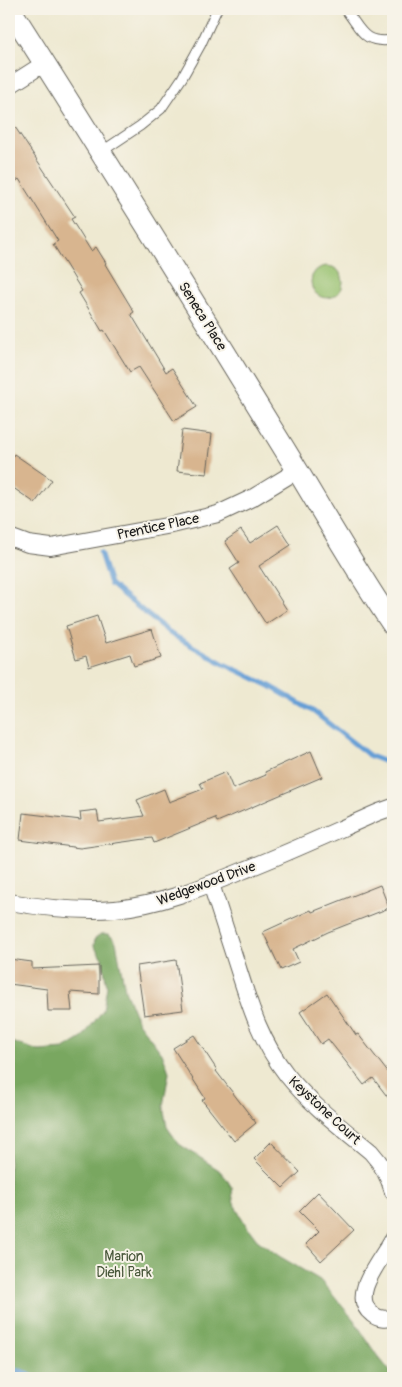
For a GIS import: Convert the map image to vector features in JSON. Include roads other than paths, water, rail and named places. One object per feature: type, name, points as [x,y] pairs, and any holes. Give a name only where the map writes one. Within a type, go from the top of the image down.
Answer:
[{"type":"street","name":"Seneca Place","points":[[10,9],[101,152],[393,625]]},
{"type":"street","points":[[9,86],[45,63]]},
{"type":"street","name":"Prentice Place","points":[[9,537],[28,544],[51,547],[172,525],[218,514],[252,498],[298,470]]},
{"type":"street","name":"Wedgewood Drive","points":[[9,902],[56,910],[116,909],[150,904],[210,884],[393,807]]},
{"type":"street","name":"Keystone Court","points":[[210,884],[253,1014],[267,1045],[286,1073],[310,1100],[378,1160],[389,1179],[393,1192]]},
{"type":"street","points":[[393,1238],[366,1283],[364,1298],[366,1308],[377,1317],[387,1319],[393,1316]]},
{"type":"lane","points":[[101,152],[140,126],[161,108],[182,78],[201,44],[217,9]]},
{"type":"lane","points":[[345,9],[369,39],[393,40]]},
{"type":"waterway","points":[[100,553],[110,584],[171,634],[224,664],[270,686],[314,712],[370,756],[393,765]]},
{"type":"waterway","points":[[9,1370],[21,1371],[35,1378]]},
{"type":"park label","name":"Marion Diehl Park","points":[[124,1264]]}]
